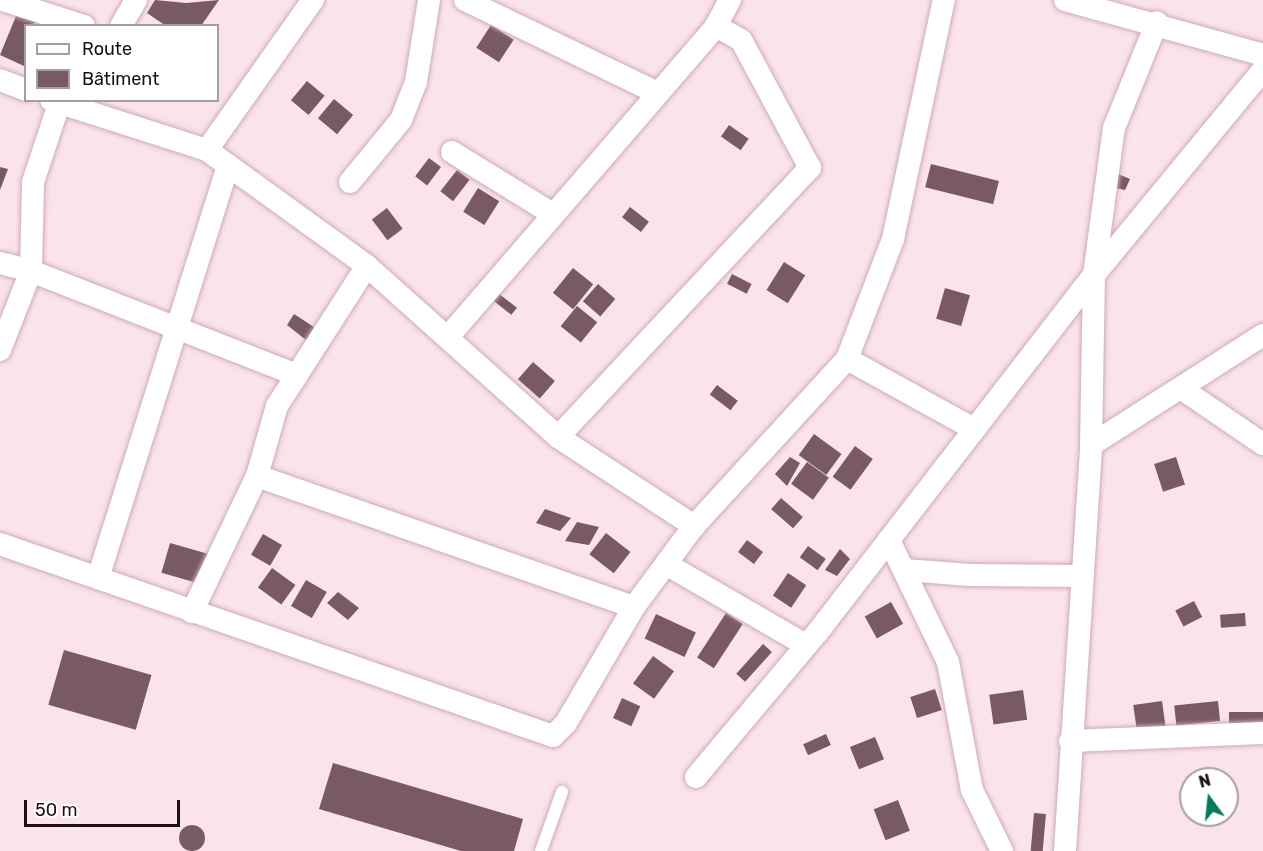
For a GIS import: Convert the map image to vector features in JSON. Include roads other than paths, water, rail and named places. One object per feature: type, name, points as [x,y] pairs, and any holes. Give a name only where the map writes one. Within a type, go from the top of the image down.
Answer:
[{"type":"street","points":[[3,0],[78,24]]},
{"type":"street","points":[[122,24],[136,0]]},
{"type":"street","points":[[207,150],[313,0]]},
{"type":"street","points":[[350,182],[401,120],[416,82],[429,0]]},
{"type":"street","points":[[465,0],[657,93]]},
{"type":"street","points":[[448,337],[551,213],[716,26],[730,0]]},
{"type":"street","points":[[0,544],[552,736],[566,723],[633,607],[694,526],[847,359],[893,239],[944,0]]},
{"type":"street","points":[[1065,0],[1157,22],[1263,55]]},
{"type":"street","points":[[1065,851],[1090,445],[1094,275],[1114,128],[1157,22]]},
{"type":"street","points":[[558,437],[810,168],[741,40],[716,26]]},
{"type":"street","points":[[696,777],[806,645],[1094,275],[1263,70]]},
{"type":"street","points":[[0,80],[24,89]]},
{"type":"street","points":[[0,350],[31,271],[33,182],[55,102],[207,150],[367,266],[448,337],[512,399],[558,437],[694,526]]},
{"type":"street","points":[[452,152],[551,213]]},
{"type":"street","points":[[98,578],[228,165]]},
{"type":"street","points":[[0,263],[31,271],[297,375]]},
{"type":"street","points":[[192,612],[257,476],[277,406],[367,266]]},
{"type":"street","points":[[1090,445],[1182,389],[1263,335]]},
{"type":"street","points":[[847,359],[974,429]]},
{"type":"street","points":[[1182,389],[1263,444]]},
{"type":"street","points":[[257,476],[633,607]]},
{"type":"street","points":[[889,540],[948,662],[972,790],[1002,851]]},
{"type":"street","points":[[666,564],[806,645]]},
{"type":"street","points":[[904,570],[969,575],[1081,576]]},
{"type":"street","points":[[1071,741],[1263,733]]},
{"type":"lane","points":[[541,851],[562,792]]}]
